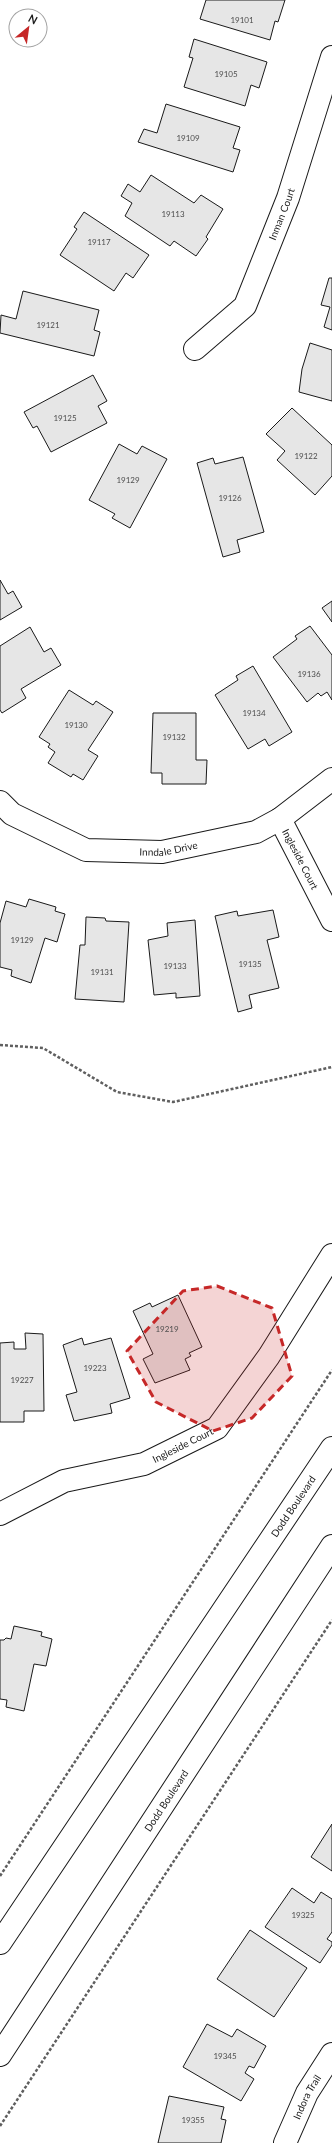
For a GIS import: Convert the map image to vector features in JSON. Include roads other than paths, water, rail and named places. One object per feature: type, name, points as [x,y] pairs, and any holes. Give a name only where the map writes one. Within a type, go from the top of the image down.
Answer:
[{"type":"street","name":"Inman Court","points":[[195,349],[245,306],[288,198],[332,57]]},
{"type":"street","name":"Inndale Drive","points":[[0,802],[12,814],[86,850],[162,852],[256,832],[280,819],[332,779]]},
{"type":"street","name":"Ingleside Court","points":[[280,819],[332,920]]},
{"type":"street","name":"Ingleside Court","points":[[0,1514],[64,1481],[144,1464],[217,1428],[269,1356],[332,1255]]},
{"type":"street","name":"Dodd Boulevard","points":[[0,1943],[332,1448]]},
{"type":"street","name":"Dodd Boulevard","points":[[0,2055],[332,1546]]},
{"type":"street","name":"Indora Trail","points":[[286,2143],[307,2093],[332,2054]]}]
